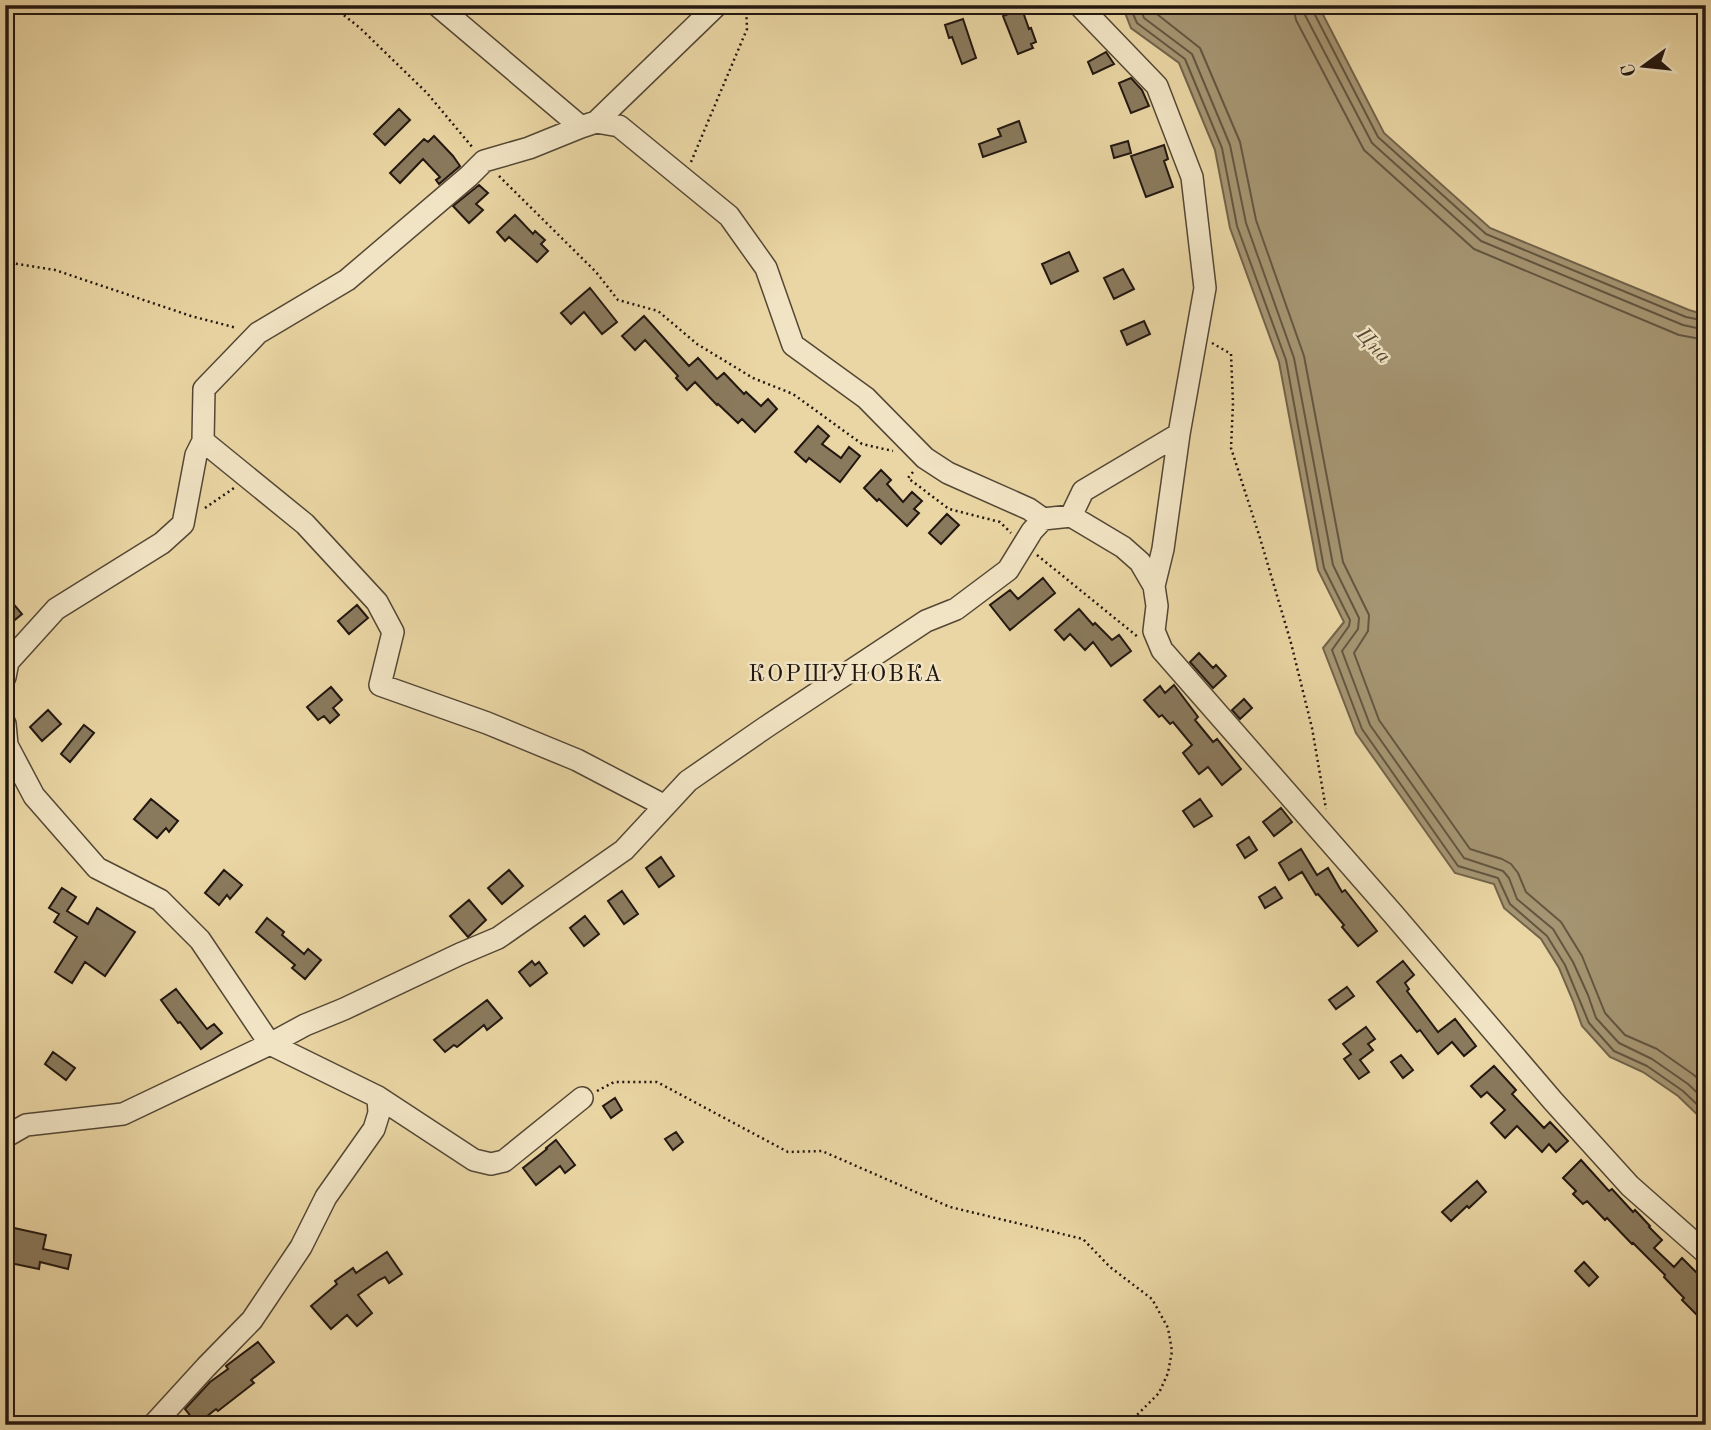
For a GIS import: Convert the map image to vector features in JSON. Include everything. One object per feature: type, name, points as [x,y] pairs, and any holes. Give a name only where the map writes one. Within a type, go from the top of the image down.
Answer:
[{"type":"street","points":[[437,5],[589,125],[619,126],[729,216],[766,268],[793,345],[866,398],[925,458],[948,473],[1029,509],[1043,519]]},
{"type":"street","points":[[5,677],[8,662],[56,609],[162,543],[183,524],[196,455],[203,441],[204,389],[258,333],[347,280],[484,161],[529,148],[589,125],[717,5]]},
{"type":"street","points":[[1079,5],[1157,86],[1192,177],[1205,288],[1179,433],[1163,548],[1154,586]]},
{"type":"street","points":[[1071,516],[1083,491],[1179,433]]},
{"type":"street","points":[[203,441],[304,524],[376,602],[393,632],[380,685],[487,723],[577,760],[665,806]]},
{"type":"street","points":[[5,1137],[26,1125],[123,1114],[305,1025],[498,938],[624,850],[688,781],[926,621],[956,609],[1007,570],[1043,519],[1071,516],[1123,547],[1140,562],[1154,586],[1157,606],[1154,631],[1162,649],[1553,1101],[1630,1186],[1706,1253]]},
{"type":"street","points":[[5,724],[7,745],[34,796],[97,867],[160,900],[200,940],[270,1044],[378,1097],[474,1160],[491,1164],[504,1161],[582,1098]]},
{"type":"street","points":[[153,1425],[252,1320],[301,1247],[326,1196],[374,1129],[379,1113],[378,1097]]},
{"type":"path","points":[[331,5],[360,28],[427,93],[484,161],[596,272],[618,300],[658,312],[697,344],[753,378],[793,394],[862,444],[925,458],[908,478],[949,509],[1000,523],[1140,639],[1162,649]]},
{"type":"path","points":[[684,179],[747,29],[746,5]]},
{"type":"path","points":[[5,262],[55,270],[191,316],[258,333]]},
{"type":"path","points":[[1197,334],[1231,354],[1231,448],[1291,643],[1312,728],[1333,845]]},
{"type":"path","points":[[205,508],[228,491],[250,480]]},
{"type":"path","points":[[582,1098],[614,1082],[657,1082],[788,1152],[821,1151],[950,1207],[1083,1238],[1110,1267],[1152,1300],[1168,1328],[1172,1352],[1168,1373],[1158,1393],[1127,1425]]},
{"type":"water","name":"Цна","points":[[1122,5],[1318,5],[1384,133],[1490,228],[1706,315],[1706,1123],[1678,1096],[1643,1072],[1610,1057],[1582,1026],[1559,968],[1541,939],[1504,908],[1494,884],[1455,873],[1356,733],[1323,648],[1344,622],[1318,570],[1279,362],[1230,228],[1215,150],[1179,63],[1131,28]]},
{"type":"building","points":[[1022,9],[1036,42],[1031,44],[1033,48],[1018,54],[1003,16]]},
{"type":"building","points":[[963,19],[976,58],[962,64],[945,25]]},
{"type":"building","points":[[1106,52],[1114,64],[1093,74],[1088,62]]},
{"type":"building","points":[[1131,78],[1142,90],[1149,106],[1131,113],[1119,83]]},
{"type":"building","points":[[399,109],[410,120],[385,145],[374,134]]},
{"type":"building","points":[[1019,121],[1026,142],[983,157],[979,144],[1001,136],[998,129]]},
{"type":"building","points":[[434,136],[460,166],[439,184],[436,180],[440,177],[423,159],[400,183],[390,173],[424,139],[428,142]]},
{"type":"building","points":[[1128,141],[1131,153],[1114,158],[1111,146]]},
{"type":"building","points":[[1164,145],[1168,159],[1164,161],[1173,187],[1146,197],[1131,156]]},
{"type":"building","points":[[479,185],[488,193],[476,204],[483,210],[469,223],[453,206]]},
{"type":"building","points":[[515,215],[533,234],[535,231],[545,240],[541,244],[548,251],[537,262],[509,237],[505,241],[497,232]]},
{"type":"building","points":[[1069,252],[1078,271],[1051,284],[1042,264]]},
{"type":"building","points":[[1123,269],[1134,289],[1114,299],[1104,278]]},
{"type":"building","points":[[590,288],[617,322],[602,334],[584,312],[571,324],[561,313]]},
{"type":"building","points":[[644,316],[689,366],[698,358],[717,379],[724,373],[744,394],[746,392],[761,406],[768,399],[777,409],[755,432],[742,419],[738,423],[695,382],[687,390],[676,378],[678,376],[645,340],[635,350],[622,336]]},
{"type":"building","points":[[1144,321],[1150,334],[1127,345],[1121,331]]},
{"type":"building","points":[[818,426],[829,436],[822,444],[841,458],[849,447],[860,456],[840,482],[809,458],[806,462],[795,452]]},
{"type":"building","points":[[881,470],[891,480],[887,484],[903,502],[912,492],[922,501],[914,509],[919,513],[907,526],[864,488]]},
{"type":"building","points":[[947,514],[959,525],[941,544],[929,533]]},
{"type":"building","points":[[1043,578],[1055,593],[1010,630],[990,605],[1010,590],[1018,599]]},
{"type":"building","points":[[5,594],[22,614],[5,628]]},
{"type":"building","points":[[357,605],[368,618],[349,634],[338,621]]},
{"type":"building","points":[[1079,609],[1112,640],[1119,635],[1131,651],[1111,666],[1093,642],[1085,650],[1070,634],[1064,640],[1055,630]]},
{"type":"building","points":[[1199,653],[1213,668],[1216,665],[1226,676],[1213,688],[1190,662]]},
{"type":"building","points":[[1174,685],[1198,717],[1195,720],[1213,742],[1217,739],[1241,769],[1222,785],[1208,767],[1199,774],[1183,753],[1192,745],[1173,722],[1170,724],[1162,715],[1159,717],[1144,700],[1160,686],[1165,693]]},
{"type":"building","points":[[331,687],[342,700],[333,708],[339,715],[330,723],[324,716],[318,720],[307,707]]},
{"type":"building","points":[[1244,699],[1252,708],[1240,719],[1232,710]]},
{"type":"building","points":[[48,710],[61,724],[42,741],[30,727]]},
{"type":"building","points":[[84,725],[94,733],[70,762],[61,754]]},
{"type":"building","points":[[151,799],[178,821],[169,832],[166,828],[157,838],[134,819]]},
{"type":"building","points":[[1200,799],[1212,816],[1194,827],[1183,811]]},
{"type":"building","points":[[1281,808],[1292,822],[1274,836],[1263,822]]},
{"type":"building","points":[[1249,837],[1257,850],[1245,858],[1237,845]]},
{"type":"building","points":[[1301,849],[1317,875],[1328,868],[1342,892],[1345,890],[1377,931],[1358,946],[1342,927],[1344,925],[1318,894],[1316,895],[1302,872],[1289,880],[1279,863]]},
{"type":"building","points":[[661,857],[674,876],[659,887],[646,868]]},
{"type":"building","points":[[224,870],[242,885],[230,899],[227,895],[219,905],[205,893]]},
{"type":"building","points":[[509,870],[523,886],[502,904],[488,888]]},
{"type":"building","points":[[1275,887],[1282,898],[1265,908],[1259,897]]},
{"type":"building","points":[[62,888],[76,897],[67,911],[88,924],[97,908],[135,932],[105,976],[85,962],[72,983],[55,972],[77,937],[54,922],[59,914],[49,908]]},
{"type":"building","points":[[622,891],[638,914],[624,924],[608,901]]},
{"type":"building","points":[[469,900],[486,920],[468,937],[450,916]]},
{"type":"building","points":[[585,916],[599,934],[584,946],[570,928]]},
{"type":"building","points":[[267,918],[304,954],[308,949],[321,960],[305,979],[292,968],[295,965],[256,932]]},
{"type":"building","points":[[532,961],[535,965],[539,962],[547,973],[530,986],[519,972]]},
{"type":"building","points":[[1403,961],[1414,975],[1405,983],[1409,989],[1407,991],[1438,1032],[1455,1019],[1476,1046],[1464,1056],[1452,1042],[1438,1054],[1377,982]]},
{"type":"building","points":[[1347,987],[1354,996],[1336,1009],[1329,1000]]},
{"type":"building","points":[[176,989],[207,1029],[214,1024],[222,1033],[201,1049],[161,1000]]},
{"type":"building","points":[[487,1000],[502,1018],[487,1030],[484,1025],[457,1047],[454,1045],[445,1052],[434,1040]]},
{"type":"building","points":[[1366,1027],[1375,1039],[1368,1044],[1373,1050],[1360,1060],[1369,1072],[1359,1079],[1344,1059],[1351,1054],[1343,1044]]},
{"type":"building","points":[[53,1052],[75,1068],[66,1080],[45,1064]]},
{"type":"building","points":[[1401,1055],[1413,1070],[1403,1078],[1391,1062]]},
{"type":"building","points":[[1494,1066],[1516,1090],[1512,1094],[1544,1128],[1550,1122],[1568,1141],[1556,1152],[1549,1144],[1542,1152],[1517,1126],[1505,1138],[1491,1123],[1505,1110],[1487,1092],[1481,1097],[1471,1086]]},
{"type":"building","points":[[615,1098],[622,1110],[611,1118],[603,1106]]},
{"type":"building","points":[[676,1132],[683,1142],[673,1150],[665,1139]]},
{"type":"building","points":[[556,1140],[575,1165],[565,1173],[560,1166],[536,1185],[523,1168]]},
{"type":"building","points":[[1581,1160],[1609,1191],[1612,1189],[1633,1212],[1635,1210],[1662,1240],[1654,1248],[1674,1267],[1682,1258],[1706,1282],[1706,1312],[1700,1318],[1682,1300],[1684,1298],[1665,1275],[1633,1243],[1587,1201],[1583,1204],[1573,1194],[1576,1191],[1563,1178]]},
{"type":"building","points":[[1477,1181],[1486,1192],[1451,1221],[1442,1212]]},
{"type":"building","points":[[5,1226],[46,1235],[43,1249],[71,1255],[68,1269],[40,1262],[39,1269],[5,1262]]},
{"type":"building","points":[[387,1252],[402,1274],[389,1283],[385,1277],[358,1295],[372,1313],[357,1326],[347,1315],[331,1329],[311,1306],[337,1284],[335,1281],[353,1268],[356,1273]]},
{"type":"building","points":[[1584,1262],[1598,1277],[1589,1286],[1575,1271]]},
{"type":"building","points":[[258,1342],[274,1362],[251,1380],[254,1383],[197,1424],[185,1409],[210,1382],[228,1369],[226,1366]]},
{"type":"district","name":"КОРШУНОВКА","points":[[846,674]]}]
